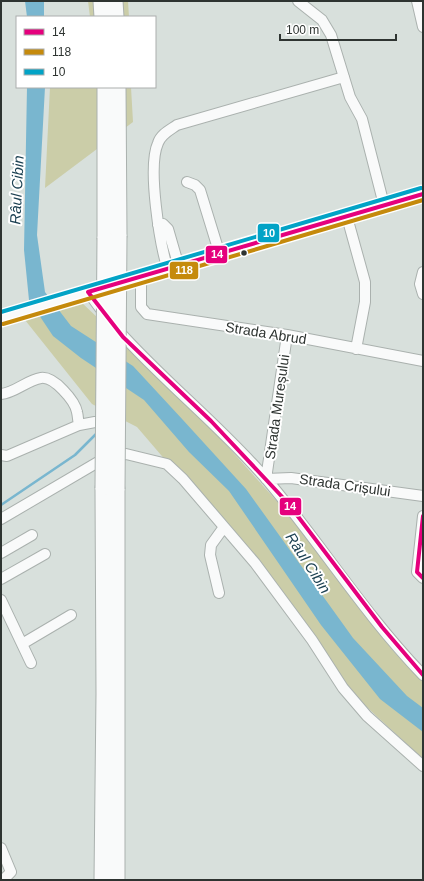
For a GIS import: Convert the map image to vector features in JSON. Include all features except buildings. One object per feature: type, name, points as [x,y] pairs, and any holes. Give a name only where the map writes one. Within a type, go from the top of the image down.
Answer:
[{"type":"highway","points":[[101,1],[102,16]]},
{"type":"highway","points":[[115,1],[116,16]]},
{"type":"highway","points":[[104,88],[112,237]]},
{"type":"highway","points":[[102,880],[104,694],[110,488],[112,237],[118,88]]},
{"type":"highway","points":[[110,488],[117,880]]},
{"type":"main road","points":[[1,318],[173,269],[423,194]]},
{"type":"street","points":[[298,1],[317,15],[327,26],[331,35],[350,98],[362,120],[384,205]]},
{"type":"street","points":[[417,1],[423,27]]},
{"type":"street","points":[[173,269],[168,229],[163,224],[158,225],[154,168],[157,144],[163,135],[177,125],[344,77]]},
{"type":"street","points":[[187,182],[195,185],[200,190],[220,255]]},
{"type":"street","points":[[347,216],[365,282],[365,302],[356,349]]},
{"type":"street","points":[[423,272],[420,284],[423,294]]},
{"type":"street","name":"Strada Abrud","points":[[141,277],[141,307],[147,314],[287,335],[423,361]]},
{"type":"street","points":[[84,294],[131,345],[197,408],[266,479],[307,529],[384,632],[423,675]]},
{"type":"street","name":"Strada Mureșului","points":[[266,479],[287,335]]},
{"type":"street","points":[[1,394],[5,394],[24,384],[42,378],[50,380],[66,393],[77,411],[79,425]]},
{"type":"street","points":[[1,455],[7,456],[79,425],[95,422]]},
{"type":"street","points":[[1,519],[110,455],[126,454],[167,464],[183,479],[255,563],[303,627],[343,688],[367,716],[423,766]]},
{"type":"street","name":"Strada Crișului","points":[[266,479],[291,478],[423,496]]},
{"type":"street","points":[[422,578],[417,572],[423,516]]},
{"type":"street","points":[[219,593],[210,555],[211,545],[224,527]]},
{"type":"street","points":[[1,553],[32,535]]},
{"type":"street","points":[[1,579],[44,554]]},
{"type":"street","points":[[1,600],[31,664]]},
{"type":"street","points":[[22,644],[71,615]]},
{"type":"street","points":[[1,848],[11,872],[2,880]]},
{"type":"green space","points":[[88,1],[128,1],[129,16],[90,16]]},
{"type":"green space","points":[[50,88],[131,88],[133,122],[45,188]]},
{"type":"green space","points":[[80,301],[194,409],[309,537],[364,615],[396,654],[423,680],[423,759],[344,686],[215,518],[137,427],[92,404],[25,320]]},
{"type":"water","points":[[25,1],[44,1],[44,16],[27,16]]},
{"type":"water","points":[[27,88],[45,88],[37,235],[45,292],[71,326],[133,366],[246,489],[353,638],[407,696],[423,708],[423,732],[380,699],[321,625],[229,491],[189,452],[144,400],[81,358],[53,336],[29,300],[24,250]]},
{"type":"waterway","points":[[1,505],[75,455],[98,432]]},
{"type":"transit line","name":"10","points":[[1,312],[421,188]]},
{"type":"transit line","name":"14","points":[[423,194],[88,292],[123,337],[211,421],[287,502],[382,627],[423,675]]},
{"type":"transit line","name":"118","points":[[3,324],[423,200]]},
{"type":"transit line","name":"14","points":[[423,516],[417,572],[423,578]]},
{"type":"water label","name":"Râul Cibin","points":[[17,190]]},
{"type":"water label","name":"Râul Cibin","points":[[308,563]]}]
